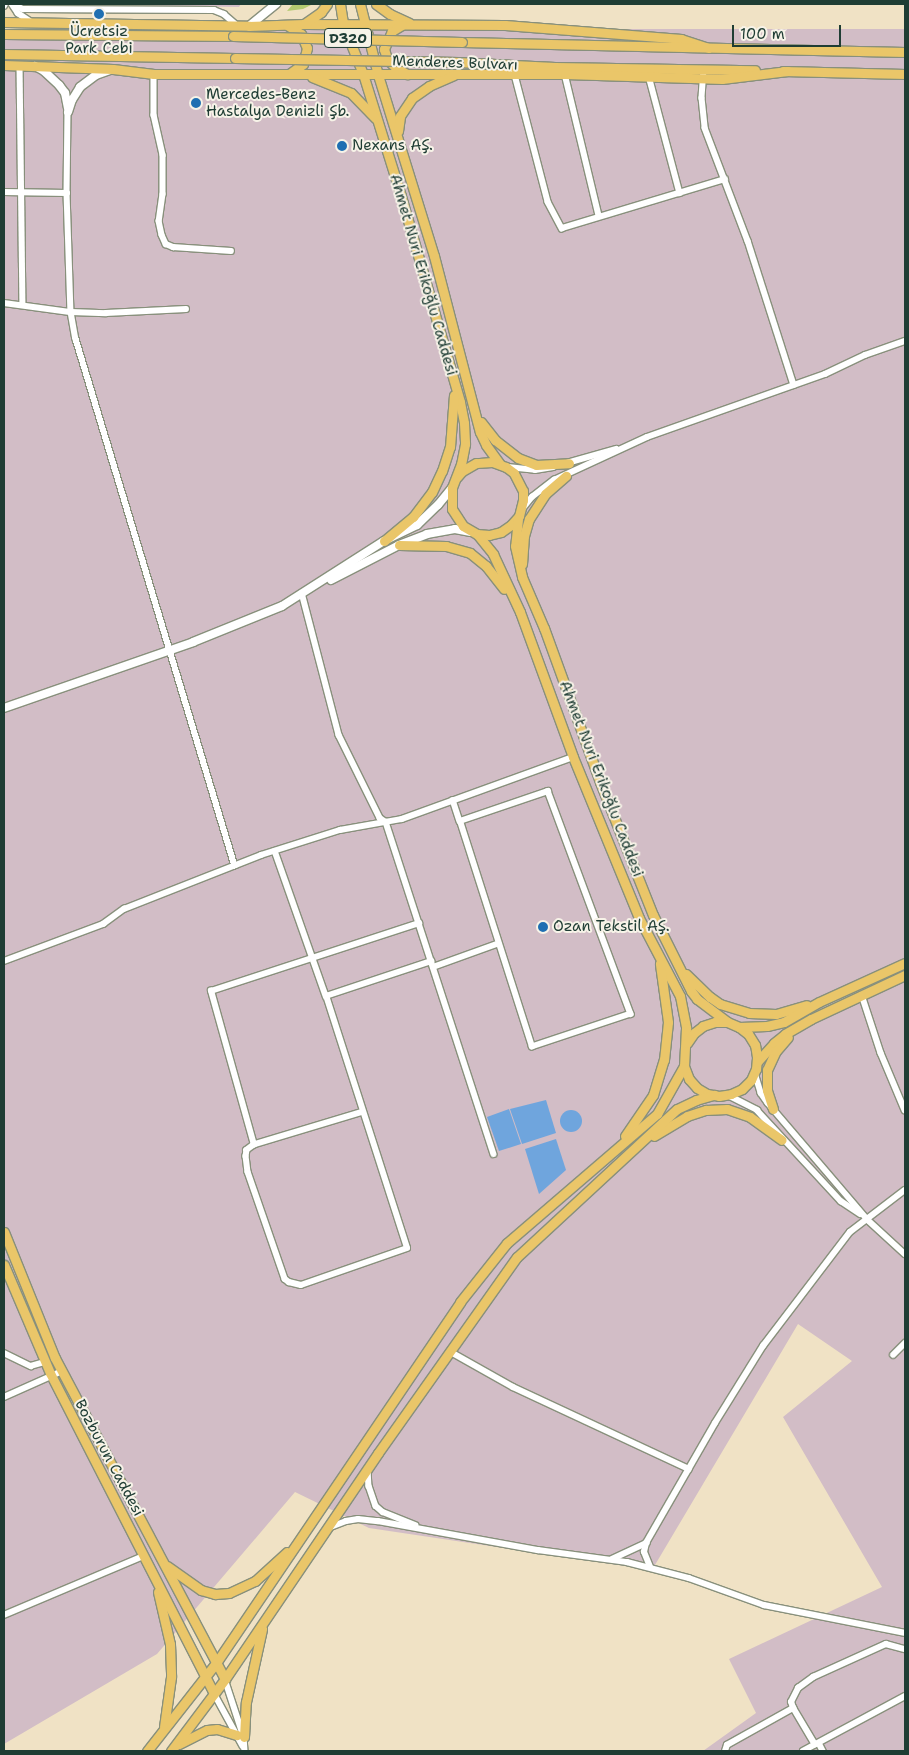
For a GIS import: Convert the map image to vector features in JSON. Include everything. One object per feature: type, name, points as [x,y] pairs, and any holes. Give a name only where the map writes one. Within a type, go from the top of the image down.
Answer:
[{"type":"main road","points":[[304,24],[321,12],[327,4]]},
{"type":"main road","name":"Ahmet Nuri Erikoğlu Caddesi","points":[[340,4],[343,24],[363,74],[378,122],[455,384],[465,434],[457,477]]},
{"type":"main road","name":"Ahmet Nuri Erikoğlu Caddesi","points":[[360,4],[378,74],[434,256],[474,409],[486,445],[503,465]]},
{"type":"main road","points":[[376,4],[401,20],[414,24]]},
{"type":"main road","points":[[4,22],[238,26],[304,24],[505,26],[636,34],[681,39],[709,48]]},
{"type":"main road","points":[[408,74],[396,68],[387,59],[384,49],[392,31],[399,26],[414,24]]},
{"type":"main road","points":[[286,74],[297,70],[303,64],[307,48],[301,34],[287,26]]},
{"type":"main road","name":"Menderes Bulvarı","points":[[4,34],[233,36],[905,52]]},
{"type":"main road","name":"Menderes Bulvarı","points":[[4,54],[458,62],[703,74]]},
{"type":"main road","points":[[4,63],[113,69],[154,74],[458,73],[649,76],[703,74],[722,79],[788,71],[905,74]]},
{"type":"main road","points":[[398,138],[400,116],[412,98],[429,86],[458,73]]},
{"type":"main road","points":[[304,75],[351,93],[378,122]]},
{"type":"main road","points":[[384,541],[413,516],[432,492],[442,471],[451,439],[455,384]]},
{"type":"main road","points":[[474,409],[490,435],[518,458],[536,465],[569,463]]},
{"type":"main road","points":[[476,463],[503,465],[519,481],[523,500],[520,513],[511,525],[501,532],[489,535],[474,533],[459,522],[452,508],[452,488],[457,477],[469,466],[476,463]]},
{"type":"main road","points":[[522,577],[524,536],[529,518],[545,494],[566,476]]},
{"type":"main road","name":"Ahmet Nuri Erikoğlu Caddesi","points":[[520,513],[515,546],[522,577],[544,628],[653,914],[697,999],[727,1022]]},
{"type":"main road","name":"Ahmet Nuri Erikoğlu Caddesi","points":[[474,533],[492,554],[520,612],[573,757],[639,918],[659,958],[674,980],[685,1014],[687,1043]]},
{"type":"main road","points":[[399,545],[446,546],[470,553],[495,576],[520,612]]},
{"type":"main road","points":[[614,1150],[646,1108],[659,1082],[664,1060],[668,1022],[659,958]]},
{"type":"main road","points":[[714,1095],[697,1088],[689,1078],[684,1066],[683,1055],[687,1043],[694,1033],[704,1026],[715,1022],[727,1022],[739,1026],[767,1026],[784,1022],[819,1002],[905,963]]},
{"type":"main road","points":[[679,966],[710,997],[733,1009],[750,1013],[776,1014],[819,1002]]},
{"type":"main road","points":[[173,1749],[225,1679],[368,1468],[452,1352],[517,1257],[644,1143],[677,1109],[696,1100],[714,1095],[728,1095],[742,1089],[751,1080],[756,1067],[774,1043],[795,1028],[905,975]]},
{"type":"main road","points":[[739,1026],[748,1034],[755,1045],[756,1067]]},
{"type":"main road","points":[[773,1109],[767,1090],[767,1070],[776,1051],[795,1028]]},
{"type":"main road","points":[[147,1751],[216,1663],[460,1302],[507,1243],[657,1114],[684,1066]]},
{"type":"main road","points":[[644,1143],[687,1116],[706,1110],[727,1109],[750,1117],[782,1140]]},
{"type":"main road","name":"Bozburun Caddesi","points":[[4,1232],[62,1371],[225,1679]]},
{"type":"main road","name":"Bozburun Caddesi","points":[[4,1265],[45,1362],[154,1575],[204,1678],[214,1693]]},
{"type":"main road","points":[[163,1562],[201,1590],[215,1594],[229,1593],[255,1581],[300,1540]]},
{"type":"main road","points":[[154,1575],[170,1644],[171,1677],[164,1728]]},
{"type":"main road","points":[[173,1749],[207,1730],[217,1729],[240,1736],[255,1653],[264,1621]]},
{"type":"street","points":[[12,4],[23,9],[167,6],[214,10],[224,14],[238,26]]},
{"type":"street","points":[[12,4],[18,13],[32,22]]},
{"type":"street","points":[[249,26],[276,4]]},
{"type":"street","points":[[20,65],[23,305]]},
{"type":"street","points":[[34,66],[44,71],[60,85],[65,93],[68,112],[67,193],[71,312],[90,385],[235,866]]},
{"type":"street","points":[[68,112],[72,100],[80,87],[96,75],[113,69]]},
{"type":"street","points":[[154,74],[154,115],[163,155],[163,186],[159,221],[162,236],[166,244],[173,247],[231,251]]},
{"type":"street","points":[[565,74],[599,216]]},
{"type":"street","points":[[703,74],[702,98],[706,128],[748,241],[794,385]]},
{"type":"street","points":[[515,75],[548,202],[562,228],[724,179]]},
{"type":"street","points":[[649,76],[680,193]]},
{"type":"street","points":[[4,192],[67,193]]},
{"type":"street","points":[[4,303],[71,312],[106,313],[186,309]]},
{"type":"street","points":[[503,465],[541,470],[627,446],[826,374],[865,355],[905,341]]},
{"type":"street","points":[[520,513],[532,497],[549,484],[627,446]]},
{"type":"street","points":[[4,708],[170,650],[282,606],[384,541],[417,525],[438,505],[452,488]]},
{"type":"street","points":[[302,593],[399,545],[437,531],[455,530],[474,533]]},
{"type":"street","points":[[302,593],[339,735],[380,818],[386,822],[494,1154]]},
{"type":"street","points":[[4,961],[103,924],[132,906],[275,851],[340,830],[402,819],[573,757]]},
{"type":"street","points":[[453,800],[497,944],[532,1048],[631,1014],[548,791],[460,821]]},
{"type":"street","points":[[275,851],[311,958],[326,996],[407,1248],[301,1285],[289,1282],[285,1279],[248,1172],[246,1156],[248,1150],[254,1145],[363,1112]]},
{"type":"street","points":[[254,1145],[211,992],[419,923]]},
{"type":"street","points":[[326,996],[497,944]]},
{"type":"street","points":[[862,995],[881,1053],[905,1110]]},
{"type":"street","points":[[756,1067],[760,1092],[868,1220]]},
{"type":"street","points":[[728,1095],[756,1110],[782,1140],[841,1200],[868,1220],[905,1254]]},
{"type":"street","points":[[650,1567],[644,1552],[646,1543],[764,1346],[850,1232],[905,1190]]},
{"type":"street","points":[[893,1356],[905,1342]]},
{"type":"street","points":[[452,1352],[513,1387],[689,1469]]},
{"type":"street","points":[[4,1353],[32,1366],[45,1362]]},
{"type":"street","points":[[4,1397],[62,1371]]},
{"type":"street","points":[[368,1468],[369,1486],[376,1506],[383,1512],[424,1529]]},
{"type":"street","points":[[328,1528],[346,1521],[358,1519],[650,1567],[764,1605],[905,1632]]},
{"type":"street","points":[[609,1560],[646,1543]]},
{"type":"street","points":[[4,1615],[144,1556]]},
{"type":"street","points":[[823,1751],[793,1708],[791,1702],[798,1688],[813,1677],[886,1644],[905,1649]]},
{"type":"street","points":[[225,1679],[240,1736]]},
{"type":"street","points":[[214,1693],[240,1736]]},
{"type":"street","points":[[803,1751],[905,1696]]},
{"type":"street","points":[[725,1751],[727,1745],[793,1708]]},
{"type":"shaded area","points":[[23,4],[241,4],[239,7]]},
{"type":"shaded area","points":[[4,29],[905,29],[905,1751],[703,1751],[756,1713],[729,1659],[882,1587],[783,1417],[852,1361],[798,1324],[652,1570],[369,1528],[295,1492],[157,1654],[4,1744]]},
{"type":"green space","points":[[293,4],[313,4],[303,9],[287,11]]},
{"type":"water","points":[[546,1100],[556,1133],[522,1144],[510,1109]]},
{"type":"water","points":[[509,1109],[521,1144],[499,1151],[487,1117]]},
{"type":"water","points":[[571,1110],[579,1113],[582,1121],[579,1129],[571,1132],[563,1129],[560,1121],[563,1113]]},
{"type":"water","points":[[556,1139],[566,1170],[539,1194],[525,1149]]},
{"type":"place","name":"Ücretsiz Park Cebi","points":[[99,14]]},
{"type":"place","name":"Mercedes-Benz Hastalya Denizli Şb.","points":[[196,103]]},
{"type":"place","name":"Nexans AŞ.","points":[[342,146]]},
{"type":"place","name":"Ozan Tekstil AŞ.","points":[[543,927]]}]
